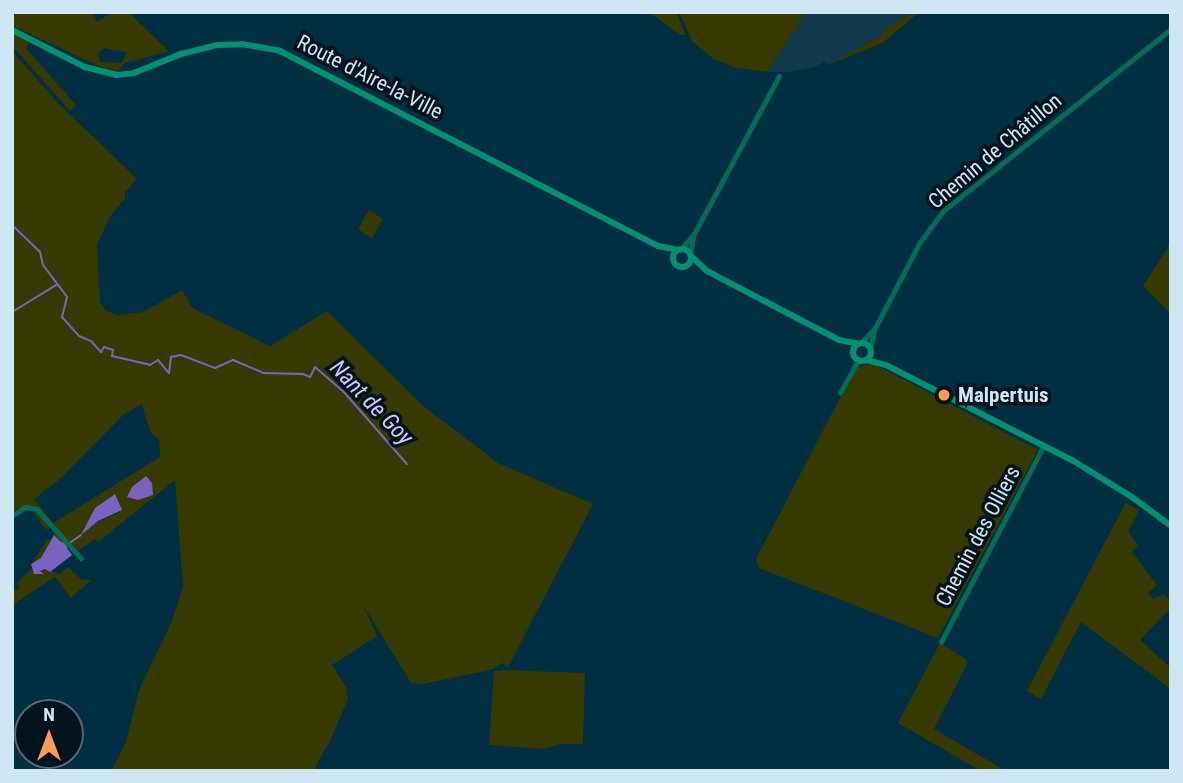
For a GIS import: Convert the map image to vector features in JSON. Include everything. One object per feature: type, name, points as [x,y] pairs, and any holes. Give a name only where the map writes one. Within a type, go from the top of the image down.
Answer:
[{"type":"main road","name":"Route d'Aire-la-Ville","points":[[12,30],[85,67],[110,75],[134,73],[181,54],[218,45],[242,44],[280,51],[658,246],[678,266],[685,267]]},
{"type":"main road","name":"Route d'Aire-la-Ville","points":[[658,246],[680,250],[690,255]]},
{"type":"main road","points":[[674,261],[680,250]]},
{"type":"main road","points":[[707,271],[685,267],[690,255],[707,271],[839,340],[871,349],[886,365]]},
{"type":"main road","points":[[839,340],[856,357],[886,365],[1044,446],[1115,486],[1171,526]]},
{"type":"main road","points":[[856,357],[860,344]]},
{"type":"main road","points":[[866,360],[871,349]]},
{"type":"street","name":"Chemin de Châtillon","points":[[860,344],[875,328],[920,242],[943,211],[1171,29]]},
{"type":"street","points":[[680,250],[694,234],[779,76]]},
{"type":"street","points":[[690,255],[694,234]]},
{"type":"street","name":"Chemin de Châtillon","points":[[871,349],[875,328]]},
{"type":"street","points":[[841,393],[856,357]]},
{"type":"street","name":"Chemin des Olliers","points":[[940,642],[1044,446]]},
{"type":"street","points":[[12,516],[25,507],[37,509],[69,548],[81,558]]},
{"type":"shaded area","points":[[17,12],[92,12],[97,22],[112,12],[128,12],[169,51],[125,63],[118,71],[105,69],[12,26],[12,16]],"holes":[[[104,48],[126,52],[121,63],[100,62],[98,53]]]},
{"type":"shaded area","points":[[649,12],[676,12],[686,35],[680,35]]},
{"type":"shaded area","points":[[679,12],[806,12],[767,72],[736,68],[712,58],[692,41]]},
{"type":"shaded area","points":[[806,12],[912,12],[881,32],[882,35],[828,65],[824,61],[818,66],[789,72],[767,72]]},
{"type":"shaded area","points":[[912,12],[919,12],[884,42],[828,65],[882,35],[881,32]]},
{"type":"shaded area","points":[[12,33],[30,43],[26,48],[76,105],[70,111],[12,46]]},
{"type":"shaded area","points":[[12,51],[57,102],[137,179],[125,192],[125,198],[110,217],[97,244],[100,302],[106,311],[118,315],[143,312],[182,290],[192,308],[270,346],[327,311],[422,405],[498,463],[593,504],[508,667],[502,663],[493,669],[424,684],[411,683],[363,605],[377,636],[332,665],[346,687],[348,699],[330,741],[313,771],[111,771],[126,742],[139,690],[172,621],[183,587],[175,480],[98,542],[95,539],[76,552],[68,543],[51,556],[32,563],[48,538],[50,541],[54,534],[51,528],[45,529],[31,509],[19,508],[12,513]],"holes":[[[142,404],[150,432],[159,439],[160,457],[53,523],[34,499],[60,479],[123,415]],[[114,494],[120,512],[91,525],[95,508]]]},
{"type":"shaded area","points":[[369,210],[383,219],[372,239],[358,229]]},
{"type":"shaded area","points":[[1171,242],[1171,314],[1143,286]]},
{"type":"shaded area","points":[[872,363],[1038,450],[938,638],[759,568],[756,559],[855,369]]},
{"type":"shaded area","points":[[146,476],[152,483],[153,495],[138,500],[127,497],[132,487]]},
{"type":"shaded area","points":[[115,494],[122,510],[98,521],[81,535],[95,508]]},
{"type":"shaded area","points":[[1126,502],[1139,511],[1128,531],[1138,546],[1132,552],[1157,585],[1148,593],[1154,599],[1164,594],[1171,602],[1171,608],[1140,640],[1171,668],[1171,689],[1081,622],[1041,699],[1027,691]]},
{"type":"shaded area","points":[[54,535],[61,542],[69,544],[67,548],[72,555],[50,572],[45,569],[40,571],[44,574],[34,574],[31,564],[41,558]]},
{"type":"shaded area","points":[[68,567],[82,580],[91,580],[71,598],[55,577],[12,605],[13,591],[20,588],[17,583],[31,569],[42,573],[40,570],[46,569],[59,574]]},
{"type":"shaded area","points":[[940,643],[966,659],[967,664],[934,729],[1006,771],[981,771],[898,723]]},
{"type":"shaded area","points":[[494,671],[585,673],[583,744],[561,744],[543,749],[489,745]]},
{"type":"waterway","name":"Nant de Goy","points":[[12,225],[40,252],[43,265],[67,297],[62,317],[79,336],[91,341],[101,352],[104,347],[113,350],[112,356],[150,365],[158,360],[169,373],[171,357],[181,355],[215,368],[233,360],[263,373],[303,374],[310,377],[315,367],[343,391],[407,464]]},
{"type":"waterway","points":[[12,312],[56,285]]},
{"type":"waterway","points":[[71,542],[81,535]]},
{"type":"place","name":"Malpertuis","points":[[944,395]]}]
